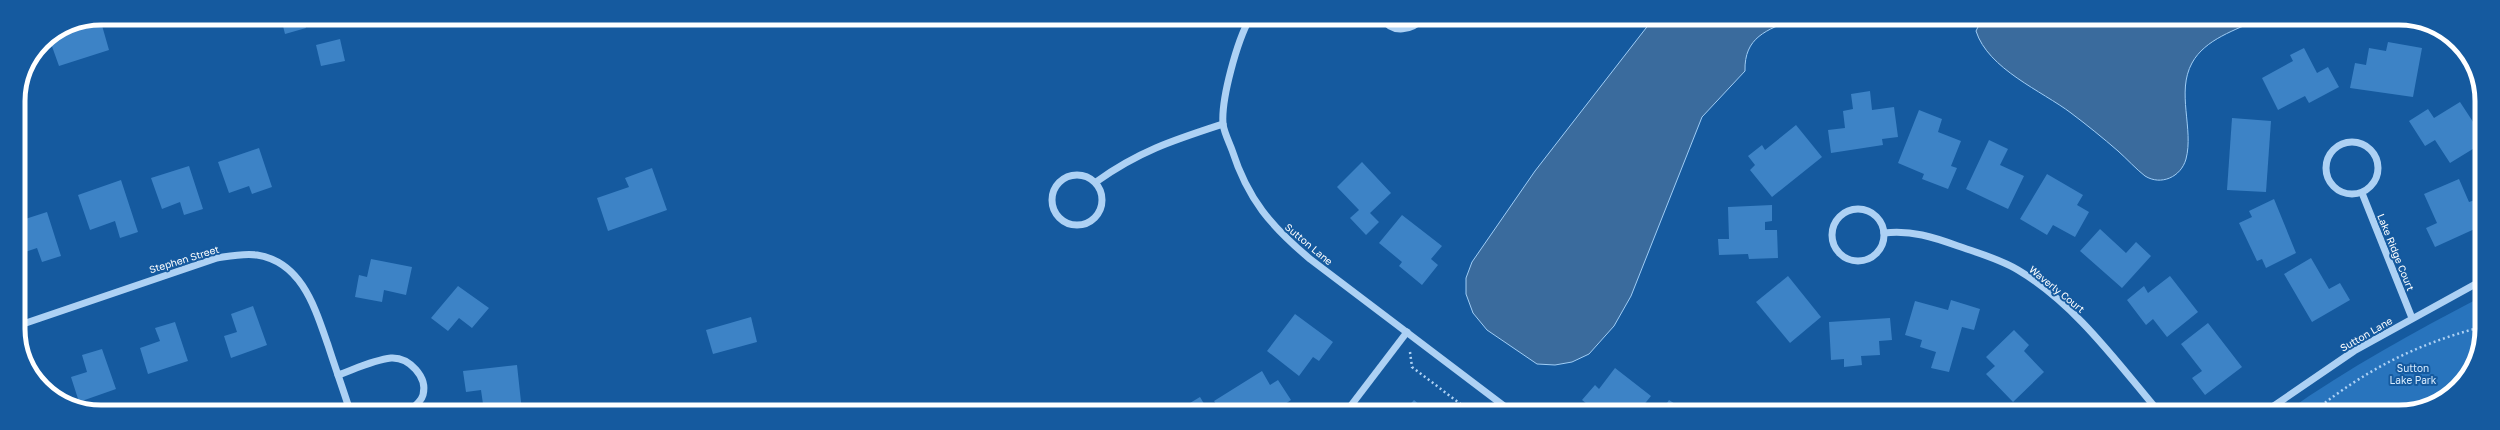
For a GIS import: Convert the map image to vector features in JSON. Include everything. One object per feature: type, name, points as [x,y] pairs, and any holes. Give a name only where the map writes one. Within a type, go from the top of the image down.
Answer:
[{"type":"street","name":"Sutton Lane","points":[[1247,25],[1232,64],[1223,124],[1240,174],[1249,193],[1275,229],[1310,259],[1503,405]]},
{"type":"street","points":[[1390,25],[1394,28],[1404,30],[1417,25]]},
{"type":"street","points":[[1096,182],[1134,157],[1162,144],[1223,124]]},
{"type":"street","points":[[2352,142],[2362,144],[2370,149],[2376,157],[2379,167],[2377,176],[2372,186],[2362,193],[2343,194],[2335,190],[2328,181],[2325,170],[2327,159],[2334,149],[2343,144],[2352,142]]},
{"type":"street","points":[[1080,174],[1096,182],[1103,199],[1101,208],[1095,218],[1087,223],[1077,225],[1060,219],[1054,211],[1052,200],[1058,184],[1064,178],[1080,174]]},
{"type":"street","name":"Lake Ridge Court","points":[[2362,193],[2412,318]]},
{"type":"street","points":[[1851,210],[1868,211],[1877,217],[1883,225],[1884,234],[1879,251],[1872,257],[1862,261],[1852,261],[1843,257],[1836,250],[1832,240],[1832,230],[1836,221],[1851,210]]},
{"type":"street","name":"Waverly Court","points":[[1884,234],[1896,232],[1924,234],[1986,255],[2017,269],[2041,286],[2083,323],[2153,405]]},
{"type":"street","name":"Stephen Street","points":[[25,323],[217,258],[239,254],[257,255],[276,261],[293,273],[304,287],[314,304],[348,405]]},
{"type":"street","name":"Sutton Lane","points":[[2275,405],[2354,351],[2475,284]]},
{"type":"street","points":[[1351,405],[1407,332]]},
{"type":"street","points":[[338,375],[377,361],[392,358],[403,360],[418,372],[424,384],[423,395],[414,405]]},
{"type":"path","points":[[2323,405],[2367,373],[2396,358],[2421,346],[2475,329]]},
{"type":"path","points":[[1407,332],[1412,367],[1462,405]]},
{"type":"green space","name":"Sutton Lake Park","points":[[2475,300],[2474,339],[2467,363],[2456,379],[2437,395],[2414,404],[2296,405],[2333,380]]},
{"type":"shaded area","points":[[1648,25],[1780,25],[1766,31],[1753,43],[1748,50],[1745,71],[1702,117],[1631,296],[1614,326],[1589,354],[1572,362],[1555,365],[1537,364],[1487,330],[1473,313],[1466,294],[1466,278],[1472,262],[1535,171]]},
{"type":"shaded area","points":[[1979,25],[2245,25],[2213,41],[2192,63],[2187,74],[2185,86],[2188,135],[2186,159],[2180,171],[2164,180],[2151,179],[2145,176],[2118,151],[2077,118],[2004,68],[1982,45],[1976,31]]},
{"type":"building","points":[[102,25],[109,50],[59,66],[51,44],[67,33],[90,26]]},
{"type":"building","points":[[283,25],[305,25],[306,28],[285,34]]},
{"type":"building","points":[[340,39],[345,61],[321,66],[316,45]]},
{"type":"building","points":[[2388,42],[2422,48],[2413,97],[2350,88],[2355,63],[2366,65],[2369,48],[2386,51]]},
{"type":"building","points":[[2304,48],[2317,73],[2328,67],[2339,87],[2309,103],[2305,96],[2278,110],[2262,78],[2293,61],[2290,55]]},
{"type":"building","points":[[1870,91],[1872,110],[1894,107],[1898,137],[1882,139],[1883,145],[1831,153],[1828,130],[1845,128],[1843,111],[1853,109],[1851,94]]},
{"type":"building","points":[[2460,102],[2475,125],[2475,148],[2450,163],[2435,140],[2425,146],[2409,121],[2428,109],[2434,118]]},
{"type":"building","points":[[1919,110],[1942,119],[1938,132],[1961,141],[1951,166],[1957,168],[1948,189],[1922,179],[1924,174],[1898,163]]},
{"type":"building","points":[[2232,118],[2271,121],[2266,192],[2227,190]]},
{"type":"building","points":[[1796,125],[1822,157],[1772,197],[1750,170],[1755,165],[1748,156],[1762,145],[1765,150]]},
{"type":"building","points":[[1989,140],[2008,149],[2000,165],[2024,176],[2008,209],[1966,189]]},
{"type":"building","points":[[259,148],[272,187],[252,194],[249,186],[229,193],[218,162]]},
{"type":"building","points":[[1362,162],[1391,193],[1370,213],[1379,222],[1366,235],[1350,218],[1359,210],[1337,187]]},
{"type":"building","points":[[189,166],[203,209],[184,215],[180,202],[162,209],[151,178]]},
{"type":"building","points":[[652,168],[667,210],[608,231],[597,198],[629,187],[625,178]]},
{"type":"building","points":[[2047,174],[2083,195],[2077,205],[2089,212],[2075,237],[2053,225],[2047,235],[2020,219]]},
{"type":"building","points":[[2459,179],[2469,202],[2475,200],[2475,229],[2435,247],[2426,228],[2437,223],[2424,194]]},
{"type":"building","points":[[121,180],[138,232],[120,238],[115,221],[90,230],[78,195]]},
{"type":"building","points":[[2274,199],[2296,253],[2266,268],[2262,259],[2257,261],[2239,223],[2252,217],[2249,211]]},
{"type":"building","points":[[1772,205],[1772,221],[1765,222],[1765,230],[1777,230],[1778,258],[1749,259],[1748,254],[1719,255],[1718,239],[1729,239],[1728,207]]},
{"type":"building","points":[[47,212],[61,256],[42,262],[37,248],[25,252],[25,219]]},
{"type":"building","points":[[1402,215],[1442,246],[1431,259],[1438,265],[1422,285],[1399,266],[1402,262],[1379,243]]},
{"type":"building","points":[[2100,229],[2126,253],[2136,242],[2151,256],[2122,288],[2080,251]]},
{"type":"building","points":[[2311,258],[2329,289],[2340,283],[2350,300],[2312,322],[2284,274]]},
{"type":"building","points":[[371,259],[412,267],[406,295],[384,290],[382,302],[355,297],[359,275],[367,277]]},
{"type":"building","points":[[1788,276],[1821,317],[1790,343],[1756,302]]},
{"type":"building","points":[[2170,276],[2198,312],[2167,337],[2153,319],[2146,325],[2127,300],[2144,286],[2148,293]]},
{"type":"building","points":[[458,286],[489,308],[472,328],[459,318],[448,331],[431,318]]},
{"type":"building","points":[[1951,300],[1980,309],[1974,330],[1962,327],[1949,372],[1931,368],[1936,352],[1920,347],[1922,340],[1905,335],[1915,301],[1948,310]]},
{"type":"building","points":[[253,306],[267,345],[231,358],[224,336],[237,332],[231,314]]},
{"type":"building","points":[[1295,314],[1333,342],[1319,361],[1313,357],[1299,376],[1267,351]]},
{"type":"building","points":[[751,317],[757,342],[713,354],[706,330]]},
{"type":"building","points":[[1890,318],[1892,340],[1879,341],[1880,355],[1861,356],[1862,365],[1844,367],[1844,359],[1831,360],[1829,322]]},
{"type":"building","points":[[175,322],[188,361],[148,374],[140,348],[160,341],[155,328]]},
{"type":"building","points":[[2208,323],[2242,367],[2205,395],[2192,378],[2202,371],[2181,344]]},
{"type":"building","points":[[2014,330],[2029,345],[2024,351],[2044,372],[2013,402],[1986,374],[1995,366],[1986,357]]},
{"type":"building","points":[[102,349],[116,389],[79,402],[71,377],[87,372],[82,355]]},
{"type":"building","points":[[517,365],[521,405],[483,405],[481,390],[466,392],[463,371]]},
{"type":"building","points":[[1615,368],[1651,396],[1644,405],[1588,405],[1582,400],[1595,385],[1599,389]]},
{"type":"building","points":[[1262,371],[1270,385],[1278,380],[1291,400],[1284,405],[1217,405],[1214,401]]},
{"type":"building","points":[[1200,397],[1205,405],[1187,405]]},
{"type":"building","points":[[1414,400],[1420,405],[1409,405]]},
{"type":"building","points":[[1669,400],[1677,405],[1666,405]]}]
